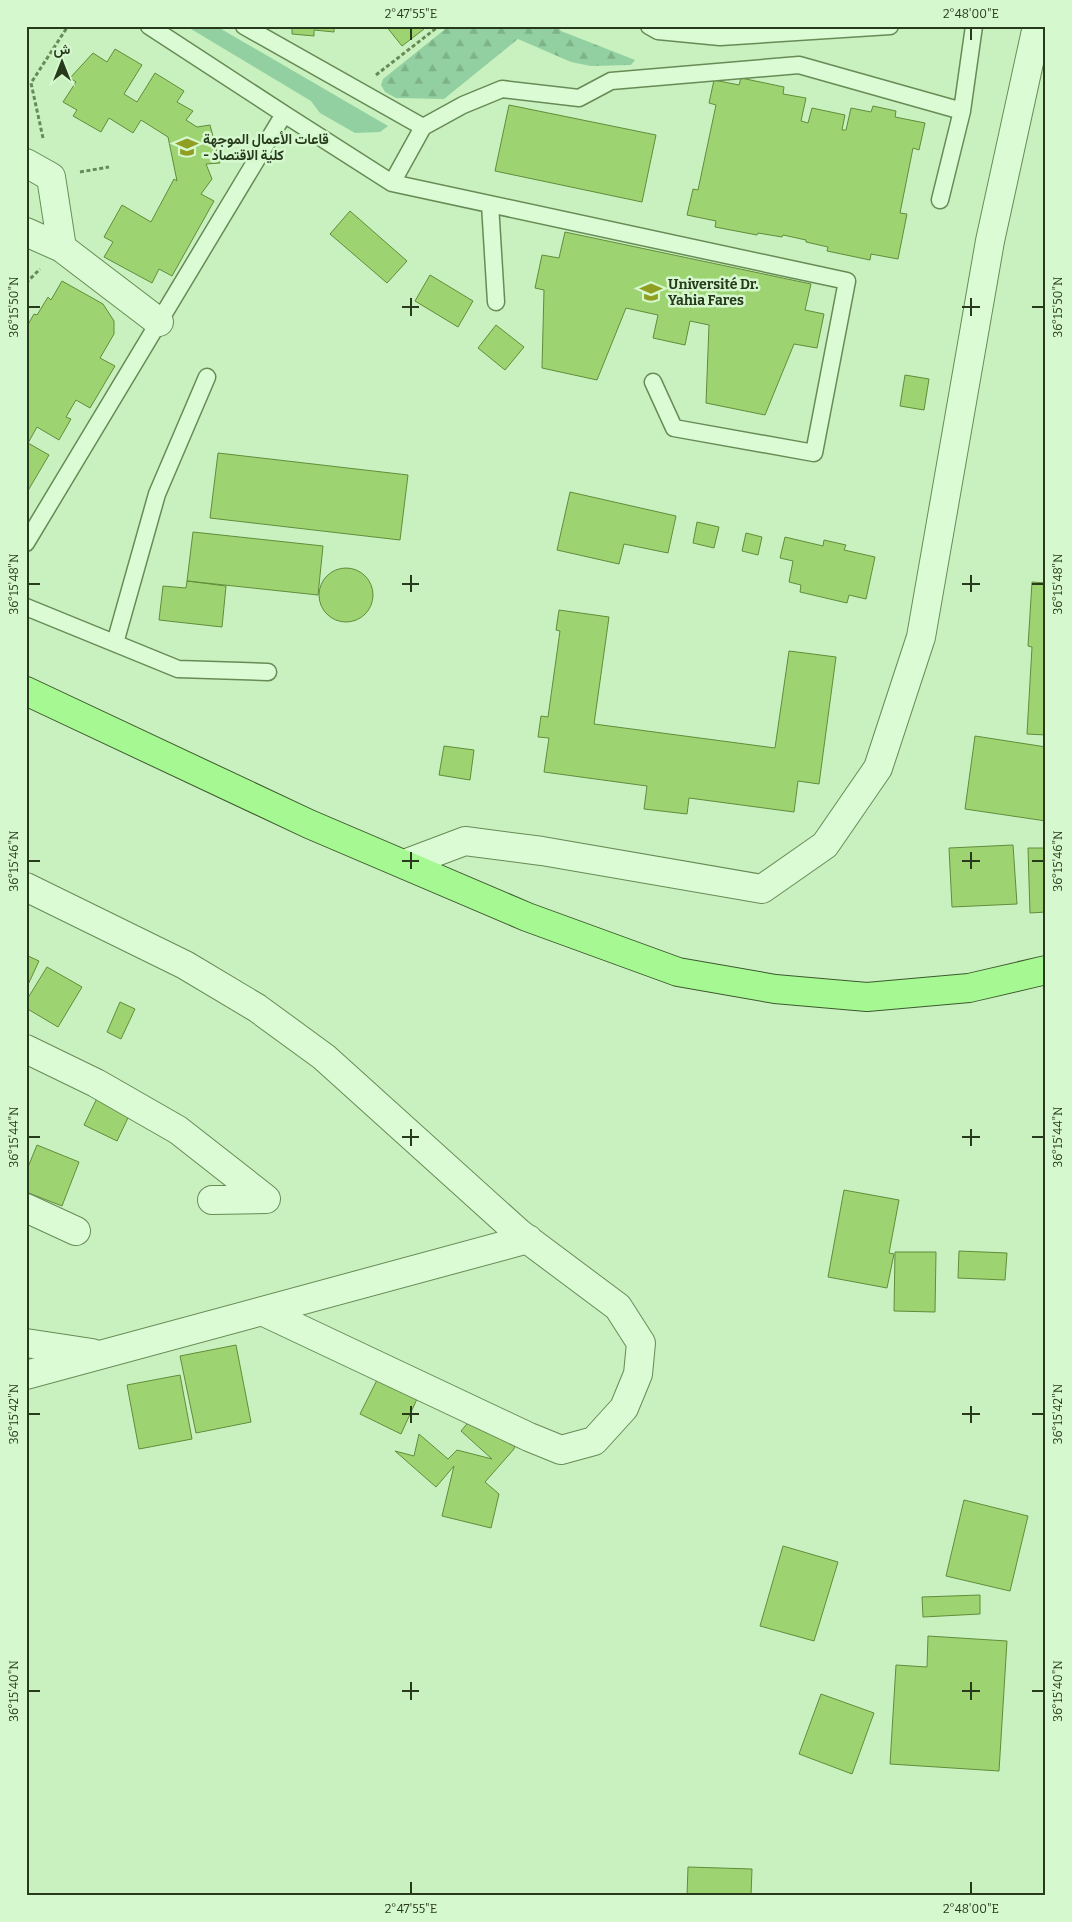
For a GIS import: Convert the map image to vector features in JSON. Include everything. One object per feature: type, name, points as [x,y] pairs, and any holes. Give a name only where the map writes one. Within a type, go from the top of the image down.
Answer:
[{"type":"main road","points":[[26,691],[309,824],[527,917],[678,972],[774,989],[867,997],[969,988],[1046,970]]},
{"type":"street","points":[[404,864],[465,841],[542,851],[762,889],[825,844],[878,768],[921,637],[990,241],[1037,26]]},
{"type":"street","points":[[26,163],[51,177],[62,248]]},
{"type":"street","points":[[26,232],[62,248],[160,322]]},
{"type":"street","points":[[26,887],[185,965],[257,1008],[324,1057],[528,1239],[618,1307],[640,1343],[638,1374],[624,1408],[594,1441],[562,1450],[264,1312]]},
{"type":"street","points":[[26,1049],[96,1083],[178,1130],[266,1199],[212,1200]]},
{"type":"street","points":[[26,1208],[76,1231]]},
{"type":"street","points":[[26,1375],[528,1239]]},
{"type":"street","points":[[26,1343],[103,1354]]},
{"type":"lane","points":[[149,26],[392,183],[847,281],[814,453],[674,428],[653,382]]},
{"type":"lane","points":[[244,26],[423,127]]},
{"type":"lane","points":[[649,26],[658,31],[720,37],[890,26]]},
{"type":"lane","points":[[940,200],[962,112],[974,26]]},
{"type":"lane","points":[[392,183],[423,127],[502,88],[579,98],[611,80],[799,65],[962,112]]},
{"type":"lane","points":[[26,543],[284,114]]},
{"type":"lane","points":[[490,204],[496,302]]},
{"type":"lane","points":[[116,643],[158,494],[207,377]]},
{"type":"lane","points":[[26,607],[178,669],[268,672]]},
{"type":"path","points":[[68,26],[31,82],[51,177],[109,167]]},
{"type":"path","points":[[357,89],[439,26]]},
{"type":"green space","points":[[186,26],[216,26],[388,126],[380,132],[355,133],[320,113],[311,101]]},
{"type":"green space","points":[[449,26],[557,26],[561,31],[635,60],[631,65],[591,66],[571,62],[518,39],[444,99],[396,98],[385,92],[381,85],[383,79]]},
{"type":"building","points":[[278,26],[334,26],[334,32],[314,30],[314,36],[292,34],[292,28]]},
{"type":"building","points":[[386,26],[422,26],[424,29],[402,46]]},
{"type":"building","points":[[115,49],[142,65],[124,94],[137,102],[155,73],[184,91],[177,102],[193,111],[186,120],[197,127],[210,125],[220,163],[206,164],[212,179],[201,194],[214,201],[172,276],[159,269],[152,283],[104,257],[113,242],[104,237],[122,205],[151,222],[174,179],[177,181],[168,137],[141,120],[133,133],[109,118],[101,132],[73,116],[77,110],[63,102],[76,82],[70,78],[93,53],[107,62]]},
{"type":"building","points":[[741,78],[784,87],[783,94],[806,98],[801,121],[808,123],[812,108],[845,115],[842,130],[846,130],[851,108],[871,112],[873,106],[896,111],[895,117],[925,123],[919,150],[913,148],[900,213],[907,214],[898,259],[871,254],[870,260],[827,251],[828,247],[783,235],[782,237],[758,233],[757,235],[715,227],[716,221],[687,215],[693,189],[698,190],[716,105],[709,103],[714,80],[739,85]]},
{"type":"building","points":[[509,105],[656,135],[642,202],[495,171]]},
{"type":"building","points":[[350,211],[407,261],[387,283],[330,234]]},
{"type":"building","points":[[565,232],[811,284],[805,310],[824,314],[817,348],[794,344],[765,415],[706,403],[709,325],[690,321],[685,345],[653,338],[658,315],[626,308],[597,380],[542,368],[544,290],[535,288],[542,255],[559,258]]},
{"type":"building","points":[[430,275],[473,301],[458,327],[415,301]]},
{"type":"building","points":[[62,281],[103,304],[114,321],[114,334],[100,358],[115,366],[90,408],[76,400],[66,417],[71,419],[59,440],[37,427],[28,443],[49,455],[26,494],[26,328],[34,314],[37,315],[48,297],[51,300]]},
{"type":"building","points":[[496,325],[524,347],[505,370],[478,348]]},
{"type":"building","points":[[905,375],[929,379],[924,410],[900,406]]},
{"type":"building","points":[[218,453],[408,475],[400,540],[210,518]]},
{"type":"building","points":[[570,492],[676,516],[668,553],[624,544],[619,564],[557,550]]},
{"type":"building","points":[[697,522],[719,527],[714,548],[693,543]]},
{"type":"building","points":[[193,532],[323,546],[318,595],[187,581]]},
{"type":"building","points":[[746,533],[762,537],[758,555],[742,551]]},
{"type":"building","points":[[785,537],[823,546],[824,540],[846,545],[844,550],[875,557],[866,599],[849,595],[847,603],[800,592],[801,585],[789,582],[793,561],[780,558]]},
{"type":"building","points":[[341,568],[351,568],[361,572],[369,580],[373,595],[369,610],[361,618],[351,622],[341,622],[331,618],[323,610],[319,600],[319,590],[323,580],[331,572]]},
{"type":"building","points":[[187,581],[226,586],[222,627],[159,620],[163,586],[186,588]]},
{"type":"building","points":[[1032,582],[1046,583],[1046,735],[1027,734],[1032,647],[1028,646]]},
{"type":"building","points":[[559,610],[609,617],[594,724],[775,748],[789,651],[836,657],[819,784],[798,781],[794,812],[689,798],[687,814],[644,809],[647,786],[544,772],[549,738],[538,737],[541,716],[548,717],[560,631],[556,630]]},
{"type":"building","points":[[975,736],[1046,747],[1046,821],[965,809]]},
{"type":"building","points":[[444,746],[474,750],[470,780],[439,775]]},
{"type":"building","points":[[1013,845],[1017,904],[952,907],[949,848]]},
{"type":"building","points":[[1028,848],[1046,848],[1046,912],[1030,913]]},
{"type":"building","points":[[26,955],[39,961],[26,989]]},
{"type":"building","points":[[47,967],[82,987],[58,1027],[26,1008],[26,1001]]},
{"type":"building","points":[[120,1002],[135,1009],[121,1039],[107,1032]]},
{"type":"building","points":[[104,1084],[137,1099],[117,1141],[84,1125]]},
{"type":"building","points":[[37,1145],[79,1162],[62,1206],[26,1192],[26,1172]]},
{"type":"building","points":[[844,1190],[899,1200],[889,1253],[894,1254],[887,1288],[828,1277]]},
{"type":"building","points":[[959,1251],[1007,1253],[1005,1280],[958,1278]]},
{"type":"building","points":[[895,1252],[936,1252],[935,1312],[894,1311]]},
{"type":"building","points":[[236,1345],[251,1422],[196,1433],[180,1356]]},
{"type":"building","points":[[180,1375],[192,1439],[139,1449],[127,1385]]},
{"type":"building","points":[[377,1380],[417,1399],[401,1434],[360,1414]]},
{"type":"building","points":[[476,1413],[517,1434],[514,1449],[485,1482],[499,1494],[491,1528],[442,1516],[454,1466],[436,1487],[395,1451],[414,1456],[419,1434],[448,1459],[457,1450],[492,1459],[461,1431]]},
{"type":"building","points":[[964,1500],[1028,1516],[1010,1591],[946,1576]]},
{"type":"building","points":[[783,1546],[838,1562],[814,1641],[760,1626]]},
{"type":"building","points":[[980,1595],[980,1614],[923,1617],[922,1597]]},
{"type":"building","points":[[928,1636],[1007,1641],[999,1771],[890,1764],[896,1665],[927,1667]]},
{"type":"building","points":[[821,1694],[874,1713],[852,1774],[799,1754]]},
{"type":"building","points":[[688,1867],[752,1869],[751,1896],[687,1896]]},
{"type":"place","name":"قاعات الأعمال الموجهة - كلية الاقتصاد","points":[[187,147]]},
{"type":"place","name":"Université Dr. Yahia Fares","points":[[651,292]]}]
